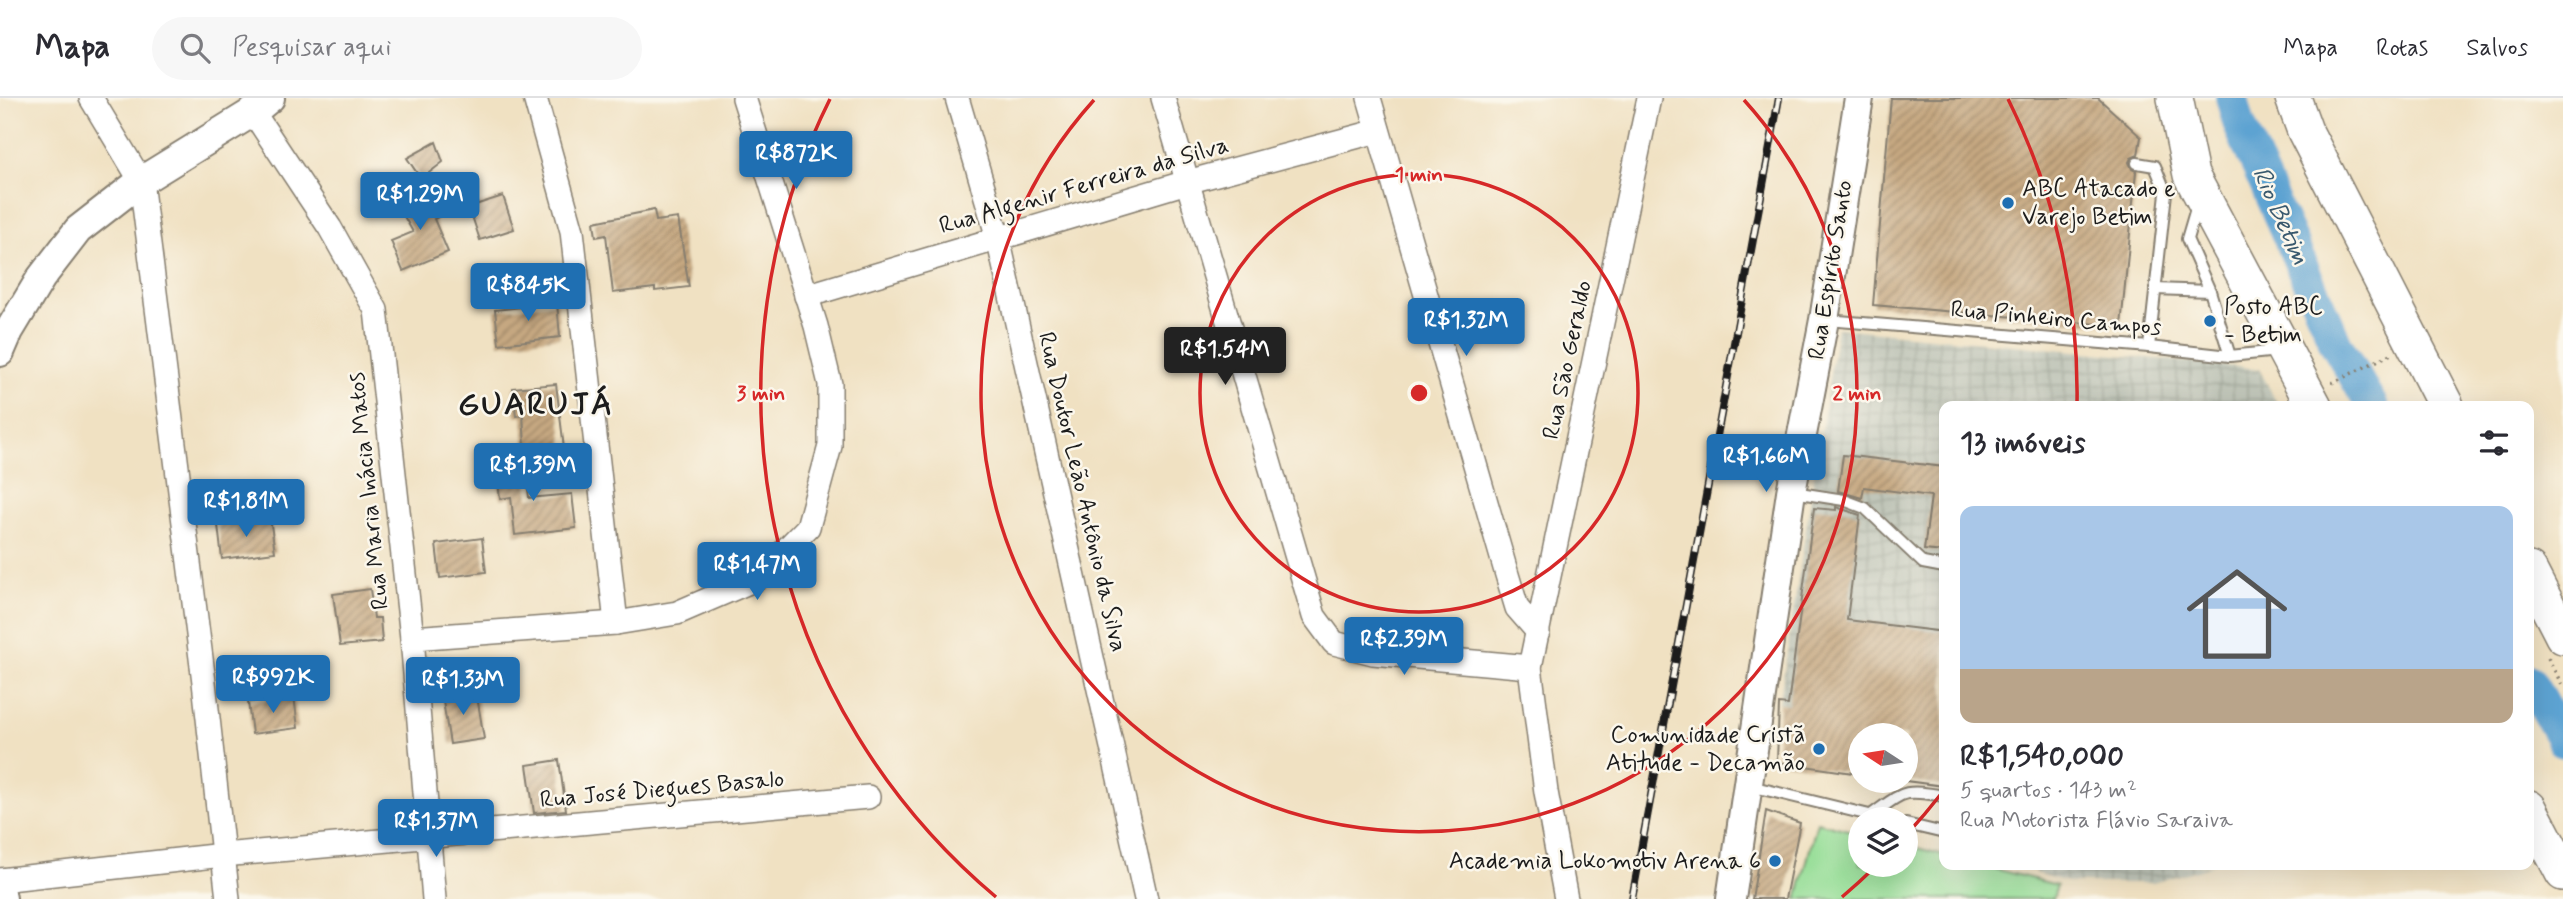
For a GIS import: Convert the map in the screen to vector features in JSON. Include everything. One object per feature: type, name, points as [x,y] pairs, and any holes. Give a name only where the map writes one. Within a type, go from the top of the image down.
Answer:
[{"type":"main road","points":[[2175,98],[2191,175],[2312,401]]},
{"type":"main road","points":[[2303,113],[2444,401]]},
{"type":"main road","points":[[2534,580],[2563,636]]},
{"type":"main road","points":[[2534,818],[2563,873]]},
{"type":"street","points":[[92,98],[141,181],[204,682],[228,899]]},
{"type":"street","points":[[535,98],[572,230],[616,623]]},
{"type":"street","points":[[412,638],[616,623],[677,613],[758,578],[808,527],[830,446],[830,384],[806,296],[744,98]]},
{"type":"street","name":"Rua Doutor Leão Antônio da Silva","points":[[957,98],[998,238],[1146,899]]},
{"type":"street","points":[[1163,98],[1314,616],[1334,643],[1373,653],[1531,667]]},
{"type":"street","points":[[1369,98],[1517,608],[1538,632]]},
{"type":"street","name":"Rua São Geraldo","points":[[1566,899],[1546,793],[1531,667],[1649,98]]},
{"type":"street","name":"Rua Espírito Santo","points":[[1731,899],[1791,492],[1824,320],[1859,98]]},
{"type":"street","points":[[0,352],[9,331],[41,278],[78,230],[141,181],[261,105]]},
{"type":"street","name":"Rua Maria Inácia Matos","points":[[261,105],[376,310],[412,638],[434,899]]},
{"type":"street","name":"Rua Algenir Ferreira da Silva","points":[[806,296],[1187,181],[1378,131]]},
{"type":"street","name":"Rua José Diegues Basalo","points":[[0,880],[223,855],[868,797]]},
{"type":"street","points":[[0,887],[2,899]]},
{"type":"lane","points":[[2137,163],[2155,166],[2166,193],[2148,347]]},
{"type":"lane","points":[[2200,192],[2187,239],[2210,291],[2230,356]]},
{"type":"lane","points":[[2155,289],[2210,291]]},
{"type":"lane","name":"Rua Pinheiro Campos","points":[[1824,320],[2230,356],[2285,351]]},
{"type":"lane","points":[[1791,492],[1844,500],[1865,508],[1923,563],[1939,566]]},
{"type":"lane","points":[[1748,786],[1848,810]]},
{"type":"lane","points":[[1882,807],[1902,793],[1912,790],[1939,795]]},
{"type":"lane","points":[[1918,827],[1939,832]]},
{"type":"path","points":[[2343,378],[2390,355]]},
{"type":"shaded area","points":[[1837,328],[2259,369],[2276,401],[1939,401],[1939,724],[1779,704]]},
{"type":"shaded area","points":[[2035,870],[2196,870],[2153,883],[2072,883],[2035,873]]},
{"type":"green space","points":[[1817,822],[1848,830],[1848,877],[1918,877],[1918,848],[1939,854],[1939,870],[1998,870],[2057,885],[2053,899],[1797,899]]},
{"type":"building","name":"ABC Atacado e Varejo Betim","points":[[1891,98],[2098,98],[2141,137],[2138,155],[2129,162],[2136,171],[2121,326],[1873,305]]},
{"type":"building","points":[[436,142],[443,162],[421,179],[407,158]]},
{"type":"building","points":[[431,188],[444,214],[434,219],[448,252],[403,271],[391,241],[413,232],[398,206]]},
{"type":"building","points":[[503,196],[514,229],[480,240],[469,207]]},
{"type":"building","points":[[654,210],[656,221],[678,218],[689,287],[613,293],[606,235],[596,237],[594,222]]},
{"type":"building","points":[[557,303],[560,337],[499,344],[495,310]]},
{"type":"building","points":[[556,384],[565,456],[526,460],[523,415],[516,416],[513,388]]},
{"type":"building","points":[[1843,455],[1939,466],[1939,552],[1924,550],[1931,496],[1864,487],[1862,498],[1838,491]]},
{"type":"building","points":[[525,461],[529,498],[572,494],[576,528],[515,535],[511,497],[500,499],[496,464]]},
{"type":"building","points":[[1836,507],[1860,515],[1847,620],[1939,631],[1939,785],[1918,783],[1918,723],[1848,723],[1848,772],[1777,762],[1779,704],[1788,705],[1814,508],[1836,510]]},
{"type":"building","points":[[270,518],[275,552],[222,559],[218,525]]},
{"type":"building","points":[[482,538],[486,572],[440,578],[436,544]]},
{"type":"building","points":[[370,589],[374,618],[380,618],[382,642],[340,646],[333,594]]},
{"type":"building","points":[[476,690],[484,739],[450,744],[442,695]]},
{"type":"building","points":[[294,696],[298,728],[252,734],[248,702]]},
{"type":"building","points":[[559,760],[566,810],[534,813],[527,765]]},
{"type":"building","name":"Academia Lokomotiv Arena 6","points":[[1766,811],[1800,823],[1785,899],[1752,899]]},
{"type":"waterway","name":"Rio Betim","points":[[2232,98],[2239,124],[2336,344],[2369,401]]},
{"type":"waterway","name":"Rio Betim","points":[[2534,690],[2563,741]]},
{"type":"railway","points":[[1632,899],[1779,98]]},
{"type":"place","name":"ABC Atacado e Varejo Betim","points":[[2008,203]]},
{"type":"place","name":"Posto ABC - Betim","points":[[2210,321]]},
{"type":"place","name":"Comunidade Cristã Atitude - Decamão","points":[[1819,749]]},
{"type":"place","name":"Academia Lokomotiv Arena 6","points":[[1775,861]]},
{"type":"district","name":"GUARUJÁ","points":[[536,405]]}]
